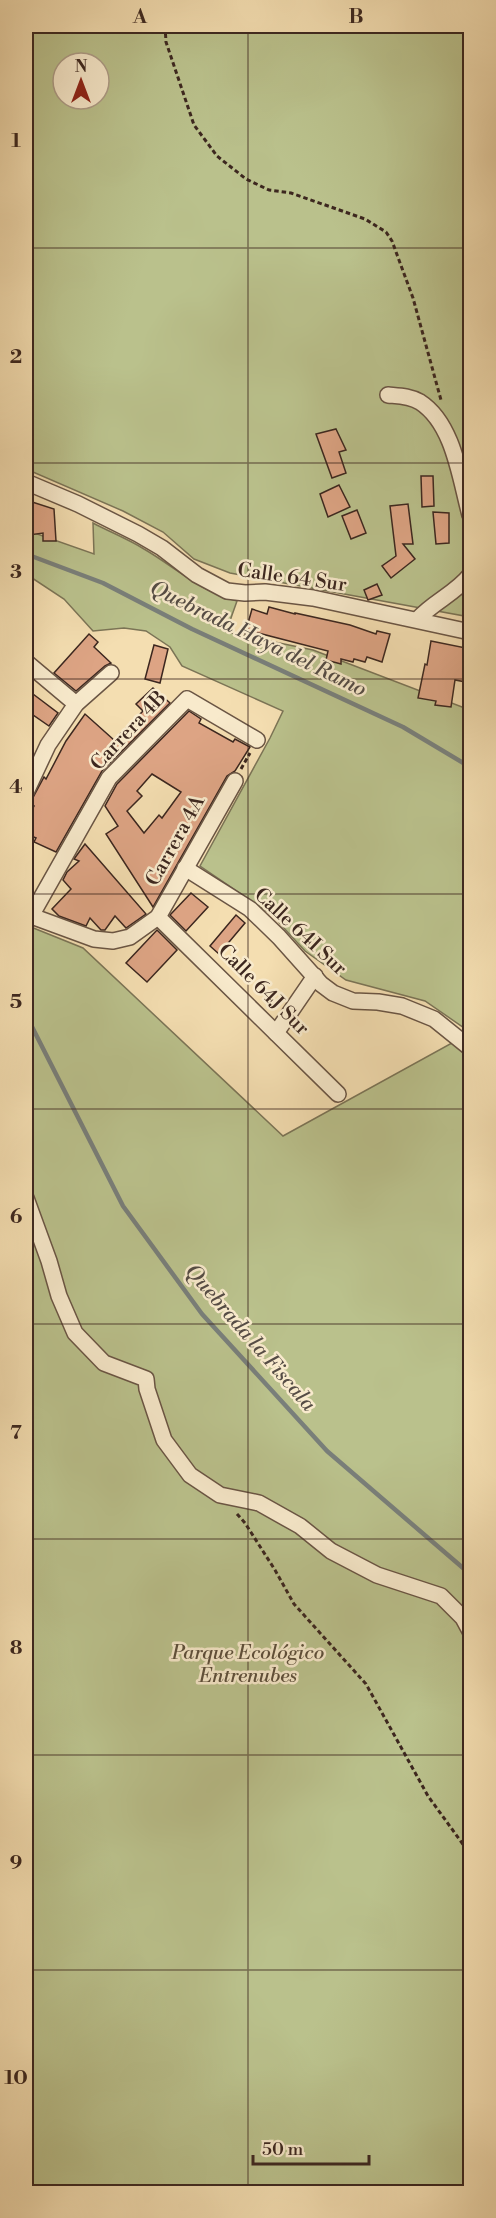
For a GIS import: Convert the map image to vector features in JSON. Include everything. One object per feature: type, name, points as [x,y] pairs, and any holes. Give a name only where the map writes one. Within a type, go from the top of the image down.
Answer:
[{"type":"street","points":[[388,395],[405,396],[419,401],[430,411],[448,436],[471,515]]},
{"type":"street","name":"Calle 64 Sur","points":[[26,482],[78,504],[138,534],[162,548],[197,575],[227,591],[265,592],[314,598],[471,632]]},
{"type":"street","points":[[418,619],[428,608],[463,585],[471,575]]},
{"type":"street","points":[[26,662],[76,704]]},
{"type":"street","points":[[26,792],[48,745],[76,704],[111,673]]},
{"type":"street","name":"Carrera 4B","points":[[28,915],[109,778],[187,699],[257,740]]},
{"type":"street","name":"Carrera 4A","points":[[28,915],[94,939],[113,941],[130,937],[158,917],[235,781]]},
{"type":"street","name":"Calle 64I Sur","points":[[185,868],[250,909],[333,993],[353,1001],[402,1006],[434,1020],[471,1048]]},
{"type":"street","name":"Calle 64J Sur","points":[[158,917],[338,1094]]},
{"type":"street","points":[[276,1033],[315,976]]},
{"type":"street","points":[[26,1198],[59,1296],[75,1333],[104,1363],[146,1379],[147,1389],[164,1440],[190,1475],[220,1495],[259,1503],[300,1526],[331,1551],[377,1575],[441,1596],[463,1617],[471,1631]]},
{"type":"path","points":[[165,26],[166,42],[194,125],[217,156],[246,179],[269,190],[291,193],[365,219],[386,232],[392,241],[413,297],[442,405]]},
{"type":"path","points":[[235,781],[257,740]]},
{"type":"path","points":[[220,1495],[245,1523],[294,1604],[366,1684],[428,1796],[471,1854]]},
{"type":"green space","points":[[26,26],[470,26],[470,617],[230,573],[194,559],[163,532],[123,511],[26,469],[26,436],[32,422],[26,420]]},
{"type":"green space","points":[[93,523],[138,545],[212,592],[237,601],[226,632],[313,650],[470,710],[470,1032],[425,1001],[346,980],[305,951],[272,915],[200,866],[283,711],[182,666],[170,647],[146,631],[124,628],[93,631],[64,599],[26,574],[26,530],[94,554]]},
{"type":"green space","name":"Parque Ecológico Entrenubes","points":[[26,925],[83,948],[283,1136],[470,1033],[470,2192],[26,2192]]},
{"type":"building","points":[[336,429],[346,450],[339,452],[346,473],[332,478],[316,434]]},
{"type":"building","points":[[421,476],[433,476],[434,506],[422,507]]},
{"type":"building","points":[[339,485],[350,507],[328,517],[320,494]]},
{"type":"building","points":[[26,500],[54,509],[56,541],[43,541],[43,533],[29,535]]},
{"type":"building","points":[[408,504],[413,544],[403,544],[415,559],[391,578],[382,566],[396,556],[390,506]]},
{"type":"building","points":[[357,510],[366,533],[351,539],[342,516]]},
{"type":"building","points":[[433,512],[449,513],[449,543],[436,544]]},
{"type":"building","points":[[377,584],[382,595],[368,600],[364,590]]},
{"type":"building","points":[[269,607],[350,625],[376,634],[377,631],[390,634],[382,662],[367,657],[365,662],[341,659],[341,664],[326,660],[328,651],[258,633],[257,637],[245,634],[252,609],[267,614]]},
{"type":"building","points":[[89,634],[98,642],[94,647],[111,663],[76,691],[54,673]]},
{"type":"building","points":[[431,641],[471,649],[471,683],[455,680],[451,707],[435,705],[436,701],[418,698]]},
{"type":"building","points":[[154,645],[168,649],[160,683],[145,679]]},
{"type":"building","points":[[153,688],[170,703],[102,771],[56,852],[34,842],[36,838],[26,834],[26,821],[34,806],[29,805],[66,741],[85,714],[114,740],[143,711],[136,704]]},
{"type":"building","points":[[33,694],[58,713],[49,726],[26,710],[26,703]]},
{"type":"building","points":[[189,711],[201,719],[199,723],[233,742],[235,739],[250,747],[235,771],[227,776],[153,907],[106,834],[118,826],[105,806],[117,784]],"holes":[[[152,774],[181,792],[162,818],[159,815],[144,833],[127,811],[142,796],[137,791]]]},
{"type":"building","points":[[85,844],[146,914],[126,928],[115,916],[105,930],[101,930],[90,918],[86,926],[59,916],[52,909],[71,889],[63,880],[67,872],[79,861],[74,859]]},
{"type":"building","points":[[191,893],[208,907],[186,931],[170,915]]},
{"type":"building","points":[[236,915],[245,923],[219,954],[210,946]]},
{"type":"building","points":[[157,930],[177,950],[147,982],[126,963]]},
{"type":"waterway","name":"Quebrada Haya del Ramo","points":[[26,554],[103,583],[192,629],[403,727],[470,767]]},
{"type":"waterway","name":"Quebrada la Fiscala","points":[[26,1015],[123,1206],[202,1314],[327,1451],[470,1574]]}]
